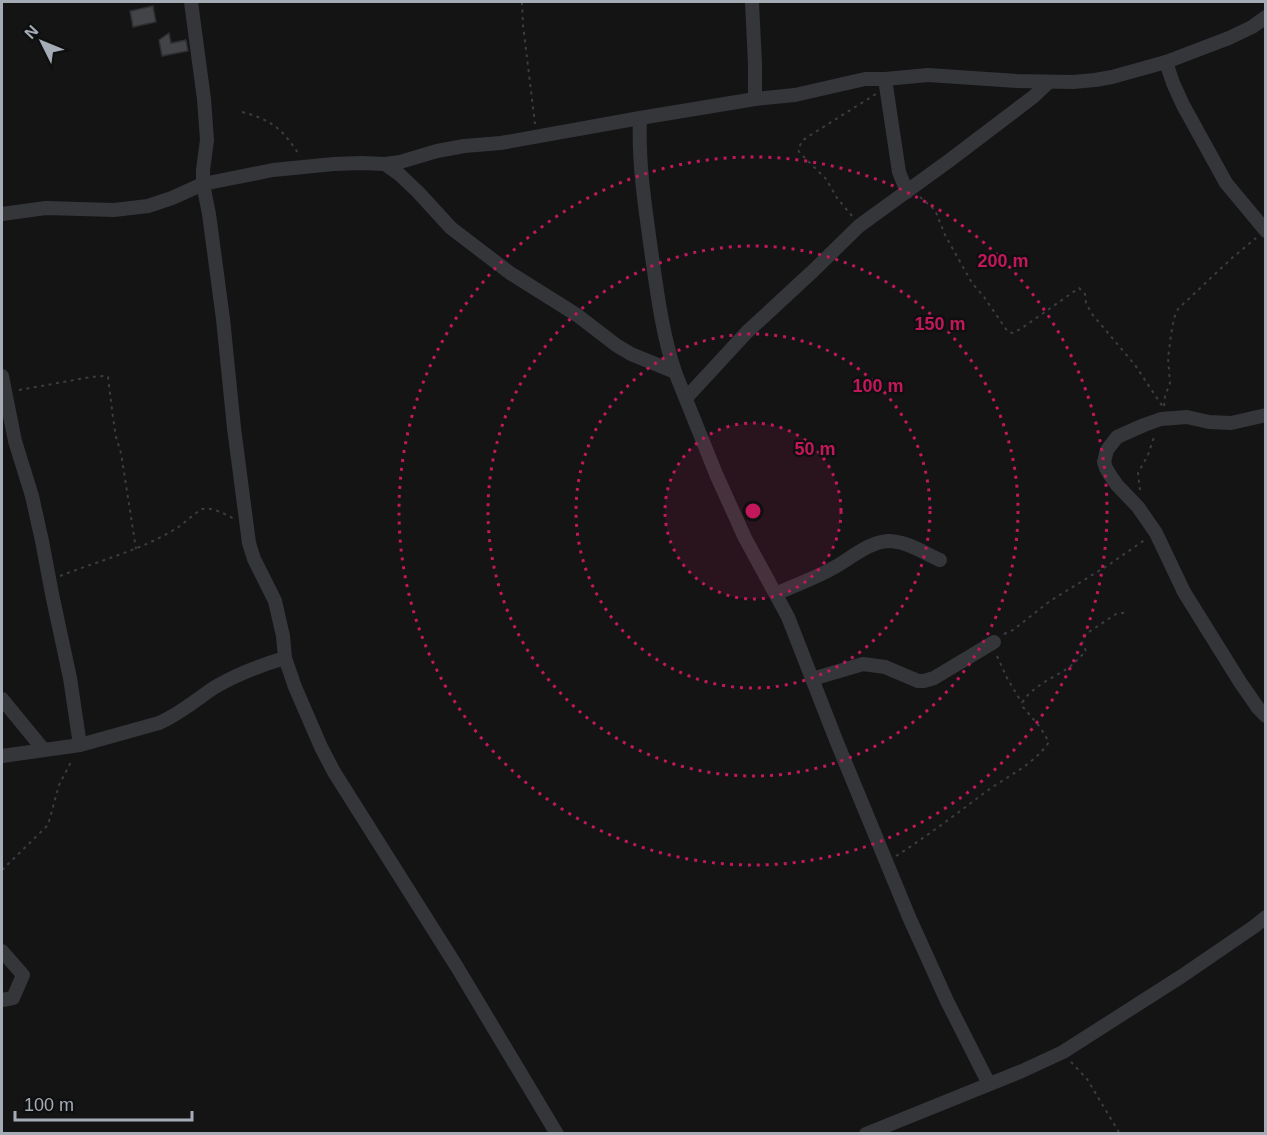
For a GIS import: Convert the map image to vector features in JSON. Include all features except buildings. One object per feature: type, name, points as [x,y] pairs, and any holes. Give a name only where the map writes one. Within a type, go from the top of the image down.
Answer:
[{"type":"street","points":[[191,2],[207,140],[203,184],[223,320],[249,543],[254,559],[276,601],[285,658],[302,703],[334,772],[457,967],[557,1134]]},
{"type":"street","points":[[752,2],[755,99]]},
{"type":"street","points":[[2,214],[46,208],[114,210],[148,206],[203,184],[273,170],[400,162],[464,146],[501,143],[755,99],[795,95],[865,79],[886,83],[928,75],[1049,82],[1095,80],[1166,62],[1259,26],[1266,17]]},
{"type":"street","points":[[1166,62],[1183,105],[1226,183],[1265,231]]},
{"type":"street","points":[[686,398],[747,332],[859,226],[1033,97],[1049,82]]},
{"type":"street","points":[[886,83],[899,172],[907,192]]},
{"type":"street","points":[[640,118],[639,159],[653,265],[669,355],[675,372],[745,538],[788,617],[886,862],[947,1001],[989,1084]]},
{"type":"street","points":[[385,164],[418,192],[451,228],[510,273],[577,315],[616,345],[631,354],[675,372]]},
{"type":"street","points":[[2,376],[15,441],[32,496],[42,541],[80,745]]},
{"type":"street","points":[[1266,415],[1231,423],[1209,422],[1162,413],[1117,438],[1107,450],[1104,462],[1117,485],[1138,507],[1156,533],[1185,592],[1240,682],[1266,716]]},
{"type":"street","points":[[776,594],[833,568],[877,543],[888,542],[911,546],[940,560]]},
{"type":"street","points":[[812,679],[864,664],[885,667],[913,679],[924,681],[934,678],[994,642]]},
{"type":"street","points":[[2,756],[80,745],[159,723],[171,718],[217,686],[243,673],[285,658]]},
{"type":"street","points":[[2,699],[43,749]]},
{"type":"street","points":[[866,1134],[1064,1052],[1182,976],[1266,917]]},
{"type":"street","points":[[2,951],[23,975],[13,998],[2,1000]]},
{"type":"path","points":[[522,2],[537,136]]},
{"type":"path","points":[[859,226],[837,198],[826,179],[798,150],[802,141],[809,135],[886,83]]},
{"type":"path","points":[[242,112],[274,125],[290,140],[309,166]]},
{"type":"path","points":[[907,192],[918,196],[935,210],[945,235],[972,284],[1008,332],[1013,333],[1022,328],[1079,288],[1085,294],[1086,303],[1092,314],[1135,365],[1162,413]]},
{"type":"path","points":[[1138,507],[1140,483],[1138,473],[1152,446],[1170,382],[1168,358],[1174,318],[1178,309],[1232,258],[1265,231]]},
{"type":"path","points":[[4,392],[108,377],[136,549]]},
{"type":"path","points":[[49,580],[136,549],[174,530],[198,511],[206,508],[222,513],[247,528]]},
{"type":"path","points":[[886,862],[1021,769],[1044,750],[1049,742],[1023,707],[1007,678],[997,656],[994,642],[1050,601],[1156,533]]},
{"type":"path","points":[[1022,703],[1031,692],[1071,666],[1086,651],[1082,643],[1086,634],[1116,614],[1128,612]]},
{"type":"path","points":[[2,870],[48,825],[59,785],[80,745]]},
{"type":"path","points":[[1064,1052],[1087,1079],[1120,1134]]}]
